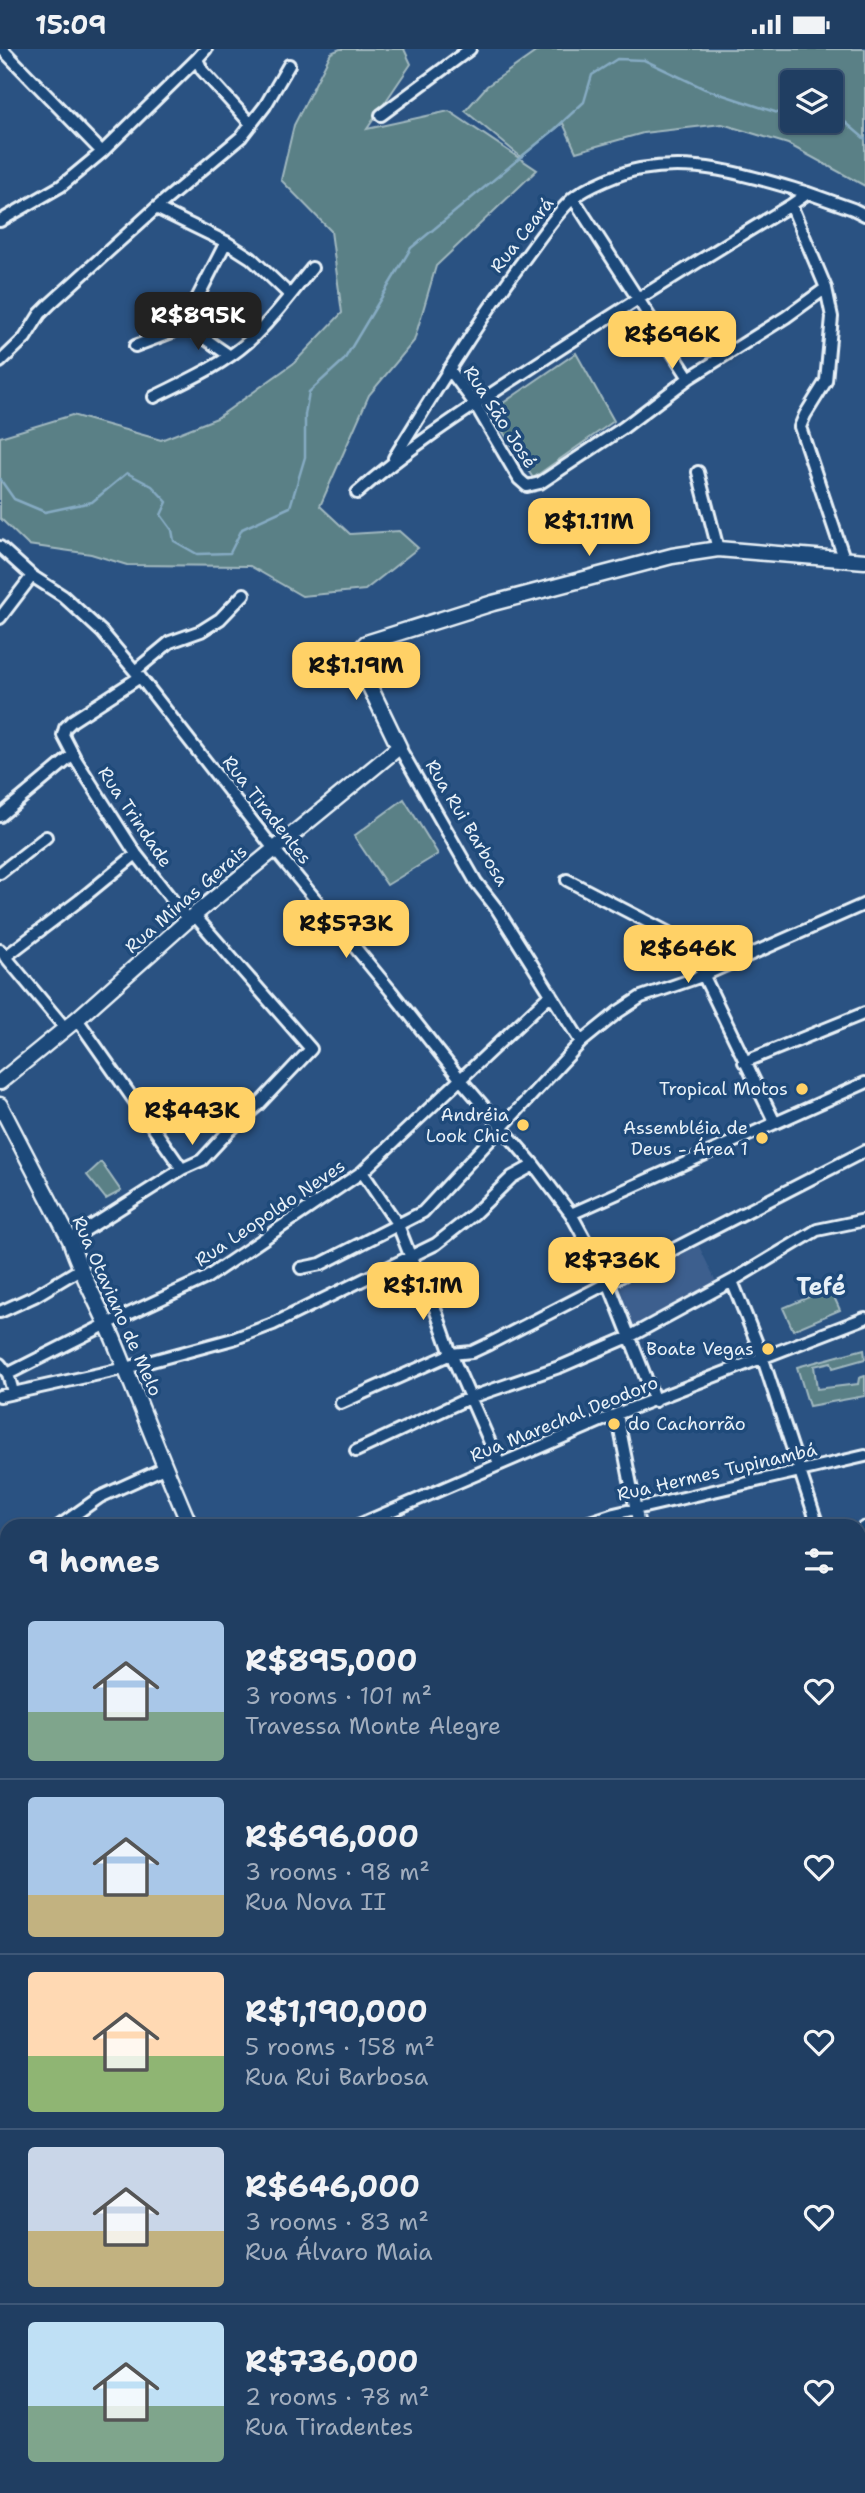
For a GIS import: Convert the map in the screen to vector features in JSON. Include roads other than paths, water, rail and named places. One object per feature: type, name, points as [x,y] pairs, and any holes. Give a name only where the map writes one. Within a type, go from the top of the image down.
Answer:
[{"type":"street","points":[[2,49],[102,152]]},
{"type":"street","points":[[0,221],[61,186],[102,152],[206,49]]},
{"type":"street","points":[[381,115],[470,49]]},
{"type":"street","points":[[197,59],[205,73],[250,123]]},
{"type":"street","points":[[0,362],[25,338],[40,314],[50,304],[156,208],[241,137],[265,106],[289,65]]},
{"type":"street","name":"Rua Ceará","points":[[390,464],[498,295],[573,198],[638,170],[667,166],[725,169],[808,193],[853,208],[865,215]]},
{"type":"street","points":[[357,493],[390,464],[475,404],[638,297],[808,193]]},
{"type":"street","points":[[573,198],[689,377],[786,317],[826,288]]},
{"type":"street","points":[[792,205],[826,288],[832,317],[826,381],[800,428],[844,558]]},
{"type":"street","points":[[156,208],[226,242],[251,258],[290,295]]},
{"type":"street","points":[[135,347],[172,332],[184,324],[226,242]]},
{"type":"street","points":[[154,397],[230,356],[281,308],[312,268]]},
{"type":"street","points":[[184,324],[230,356]]},
{"type":"street","name":"Rua São José","points":[[449,369],[475,404],[523,484],[532,486],[540,484],[623,428],[689,377]]},
{"type":"street","points":[[698,473],[718,549],[865,561]]},
{"type":"street","name":"Rua Tiradentes","points":[[0,547],[32,576],[64,596],[83,613],[138,674],[274,849],[461,1080],[534,1165],[571,1214],[608,1282],[655,1401]]},
{"type":"street","name":"Rua Rui Barbosa","points":[[582,1042],[498,909],[476,882],[399,747],[357,660],[358,652],[375,639],[493,603],[631,565],[718,549]]},
{"type":"street","points":[[0,618],[32,576]]},
{"type":"street","points":[[138,674],[170,642],[201,631],[220,619],[244,594]]},
{"type":"street","name":"Rua Trindade","points":[[138,674],[65,728],[63,735],[136,854],[310,1049],[202,1160],[182,1169]]},
{"type":"street","name":"Rua Minas Gerais","points":[[0,1081],[399,747]]},
{"type":"street","points":[[0,816],[74,755]]},
{"type":"street","points":[[0,873],[46,837]]},
{"type":"street","points":[[65,1028],[3,953],[80,900],[136,854]]},
{"type":"street","points":[[567,880],[675,936],[688,948],[775,1123]]},
{"type":"street","points":[[301,1268],[321,1264],[423,1212],[582,1042],[641,996],[702,977],[865,904]]},
{"type":"street","name":"Rua Leopoldo Neves","points":[[8,1374],[206,1278],[362,1172],[551,994]]},
{"type":"street","points":[[744,1062],[865,1013]]},
{"type":"street","points":[[70,1240],[182,1169],[77,1019]]},
{"type":"street","points":[[571,1214],[865,1083]]},
{"type":"street","name":"Rua Otaviano de Melo","points":[[0,1105],[70,1240],[80,1269],[126,1369],[186,1519]]},
{"type":"street","points":[[341,1403],[451,1354],[472,1352],[489,1344],[865,1151]]},
{"type":"street","points":[[0,1396],[126,1369],[233,1339],[273,1324],[436,1244],[474,1215],[512,1177],[534,1165]]},
{"type":"street","points":[[362,1172],[398,1225],[432,1300],[469,1398],[499,1463]]},
{"type":"street","points":[[356,1451],[469,1398],[562,1366],[629,1337],[732,1281],[817,1230],[865,1220]]},
{"type":"street","points":[[0,1312],[35,1296],[80,1269]]},
{"type":"street","points":[[732,1281],[762,1356],[816,1519]]},
{"type":"street","name":"Rua Marechal Deodoro","points":[[372,1519],[617,1414],[865,1318]]},
{"type":"street","points":[[0,1364],[8,1374],[13,1392]]},
{"type":"street","points":[[617,1414],[637,1519]]},
{"type":"street","name":"Rua Hermes Tupinambá","points":[[599,1519],[865,1456]]},
{"type":"street","points":[[69,1519],[100,1497],[164,1468]]},
{"type":"waterway","points":[[0,479],[14,499],[45,512],[92,502],[127,473],[152,486],[167,502],[161,515],[172,530],[174,541],[197,554],[230,553],[242,529],[290,507],[305,457],[305,415],[309,392],[344,360],[411,248],[584,102],[592,75],[617,59],[644,60],[705,89],[780,114]]},
{"type":"waterway","points":[[843,120],[865,139]]},
{"type":"place","name":"Tropical Motos","points":[[802,1089]]},
{"type":"place","name":"Andréia Look Chic","points":[[523,1125]]},
{"type":"place","name":"Assembléia de Deus - Área 1","points":[[762,1138]]},
{"type":"place","name":"Boate Vegas","points":[[768,1349]]},
{"type":"place","name":"do Cachorrão","points":[[614,1424]]},
{"type":"district","name":"Tefé","points":[[821,1287]]}]
